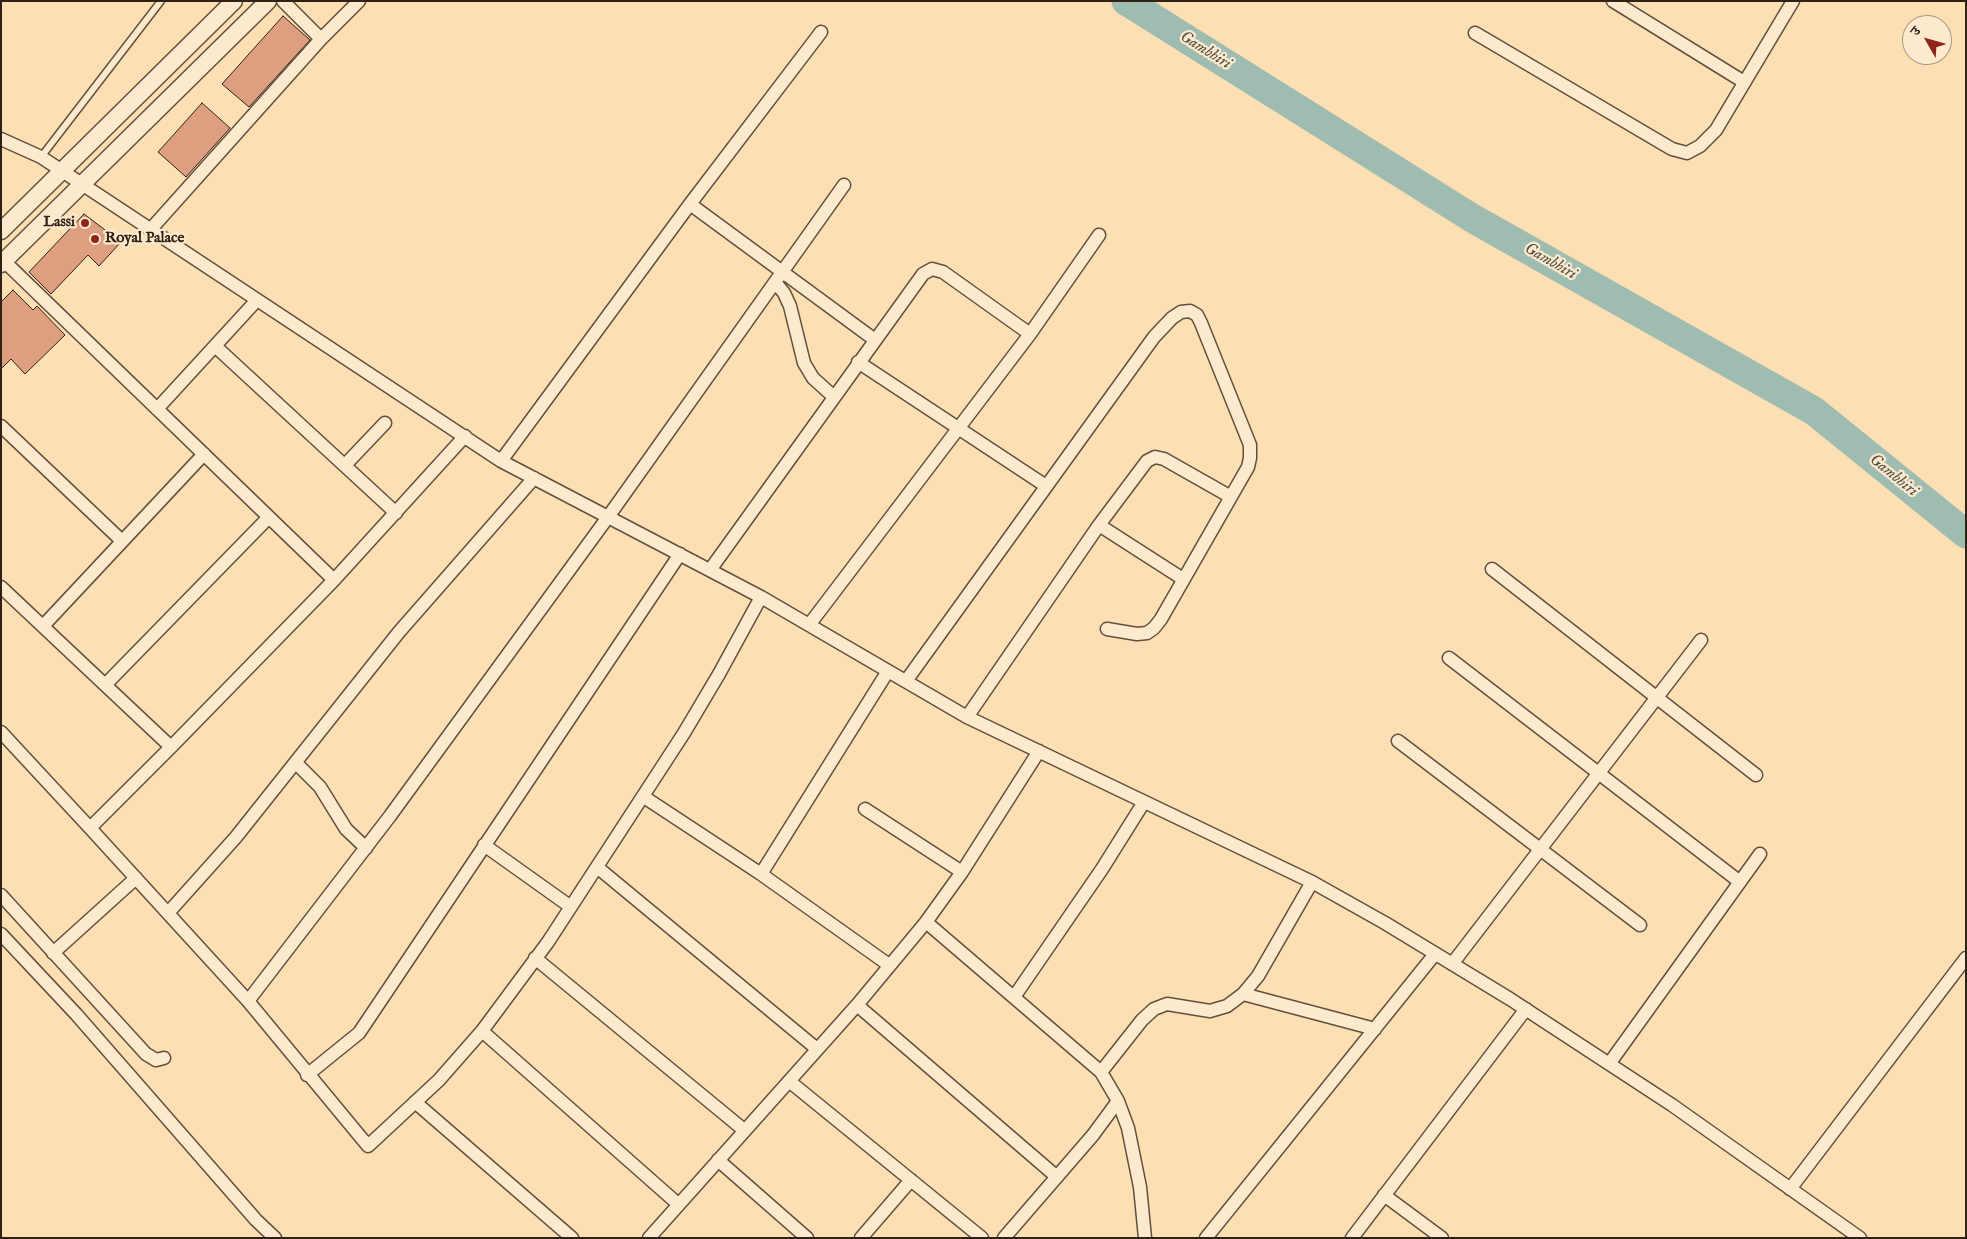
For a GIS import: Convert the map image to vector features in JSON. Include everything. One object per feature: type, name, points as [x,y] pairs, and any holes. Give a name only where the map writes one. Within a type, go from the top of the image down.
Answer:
[{"type":"street","points":[[1,230],[234,1]]},
{"type":"street","points":[[268,1],[3,262],[334,580]]},
{"type":"street","points":[[283,1],[321,39]]},
{"type":"street","points":[[151,229],[321,39],[359,1]]},
{"type":"street","points":[[1613,1],[1744,82]]},
{"type":"street","points":[[1475,33],[1672,149],[1687,152],[1700,146],[1716,130],[1793,1]]},
{"type":"street","points":[[501,460],[690,204],[821,32]]},
{"type":"street","points":[[1,139],[41,157],[63,171],[501,460],[761,597],[967,717],[1312,882],[1452,964],[1526,1009],[1672,1105],[1860,1238]]},
{"type":"street","points":[[248,1001],[366,848],[608,517],[844,184]]},
{"type":"street","points":[[690,204],[779,276],[874,340]]},
{"type":"street","points":[[809,625],[1030,334],[1099,235]]},
{"type":"street","points":[[710,570],[923,274],[932,269],[943,272],[1030,334]]},
{"type":"street","points":[[779,276],[790,306],[804,363],[813,378],[834,397]]},
{"type":"street","points":[[157,409],[257,300]]},
{"type":"street","points":[[906,681],[1154,337],[1180,312],[1190,311],[1197,314],[1201,322],[1250,445],[1248,467],[1161,619],[1154,628],[1147,633],[1137,634],[1107,628]]},
{"type":"street","points":[[215,346],[396,513]]},
{"type":"street","points":[[858,362],[1046,486]]},
{"type":"street","points":[[345,465],[385,423]]},
{"type":"street","points":[[1,426],[122,541]]},
{"type":"street","points":[[90,828],[334,580],[465,436]]},
{"type":"street","points":[[42,626],[204,454]]},
{"type":"street","points":[[967,717],[1099,525],[1139,469],[1147,461],[1155,457],[1164,458],[1231,497]]},
{"type":"street","points":[[168,913],[236,837],[399,632],[534,478]]},
{"type":"street","points":[[106,685],[269,517]]},
{"type":"street","points":[[1099,525],[1184,579]]},
{"type":"street","points":[[308,1075],[358,1033],[680,554]]},
{"type":"street","points":[[1492,569],[1756,775]]},
{"type":"street","points":[[3,592],[171,747]]},
{"type":"street","points":[[1,732],[248,1001],[368,1146],[439,1080],[482,1031],[535,958],[644,797],[719,674],[761,597]]},
{"type":"street","points":[[1452,964],[1701,640]]},
{"type":"street","points":[[1449,658],[1740,882]]},
{"type":"street","points":[[761,874],[888,671]]},
{"type":"street","points":[[1398,741],[1640,925]]},
{"type":"street","points":[[648,1238],[856,1005],[926,922],[962,872],[1039,751]]},
{"type":"street","points":[[296,763],[320,787],[346,829],[366,848]]},
{"type":"street","points":[[644,797],[761,874],[889,966]]},
{"type":"street","points":[[1014,997],[1102,869],[1144,802]]},
{"type":"street","points":[[865,808],[962,872]]},
{"type":"street","points":[[484,845],[571,906]]},
{"type":"street","points":[[1609,1064],[1760,854]]},
{"type":"street","points":[[597,867],[817,1049]]},
{"type":"street","points":[[53,952],[136,878]]},
{"type":"street","points":[[1101,1072],[1142,1020],[1154,1009],[1167,1004],[1210,1011],[1227,1006],[1242,994],[1258,976],[1312,882]]},
{"type":"street","points":[[1,895],[146,1054],[156,1060],[164,1058]]},
{"type":"street","points":[[926,922],[1101,1072],[1118,1102],[1128,1128],[1140,1187],[1145,1238]]},
{"type":"street","points":[[1,934],[76,1014],[274,1238]]},
{"type":"street","points":[[1206,1238],[1435,954]]},
{"type":"street","points":[[535,958],[744,1130]]},
{"type":"street","points":[[1790,1189],[1966,958]]},
{"type":"street","points":[[1242,994],[1375,1029]]},
{"type":"street","points":[[856,1005],[1057,1177]]},
{"type":"street","points":[[1352,1238],[1526,1009]]},
{"type":"street","points":[[482,1031],[678,1204]]},
{"type":"street","points":[[789,1081],[982,1238]]},
{"type":"street","points":[[415,1102],[572,1238]]},
{"type":"street","points":[[1004,1238],[1093,1135],[1118,1102]]},
{"type":"street","points":[[718,1160],[807,1238]]},
{"type":"street","points":[[861,1238],[911,1180]]},
{"type":"street","points":[[1384,1195],[1442,1238]]},
{"type":"lane","points":[[41,157],[161,1]]},
{"type":"building","points":[[283,16],[310,40],[249,107],[222,84]]},
{"type":"building","points":[[202,103],[230,128],[186,177],[158,152]]},
{"type":"building","points":[[84,214],[121,242],[99,266],[88,255],[51,294],[29,272]]},
{"type":"building","points":[[13,290],[33,310],[37,306],[65,335],[25,374],[11,359],[1,369],[1,302]]},
{"type":"waterway","name":"Gambhiri","points":[[1126,1],[1472,218],[1814,411],[1966,534]]},
{"type":"place","name":"Lassi","points":[[85,223]]},
{"type":"place","name":"Royal Palace","points":[[95,239]]}]
